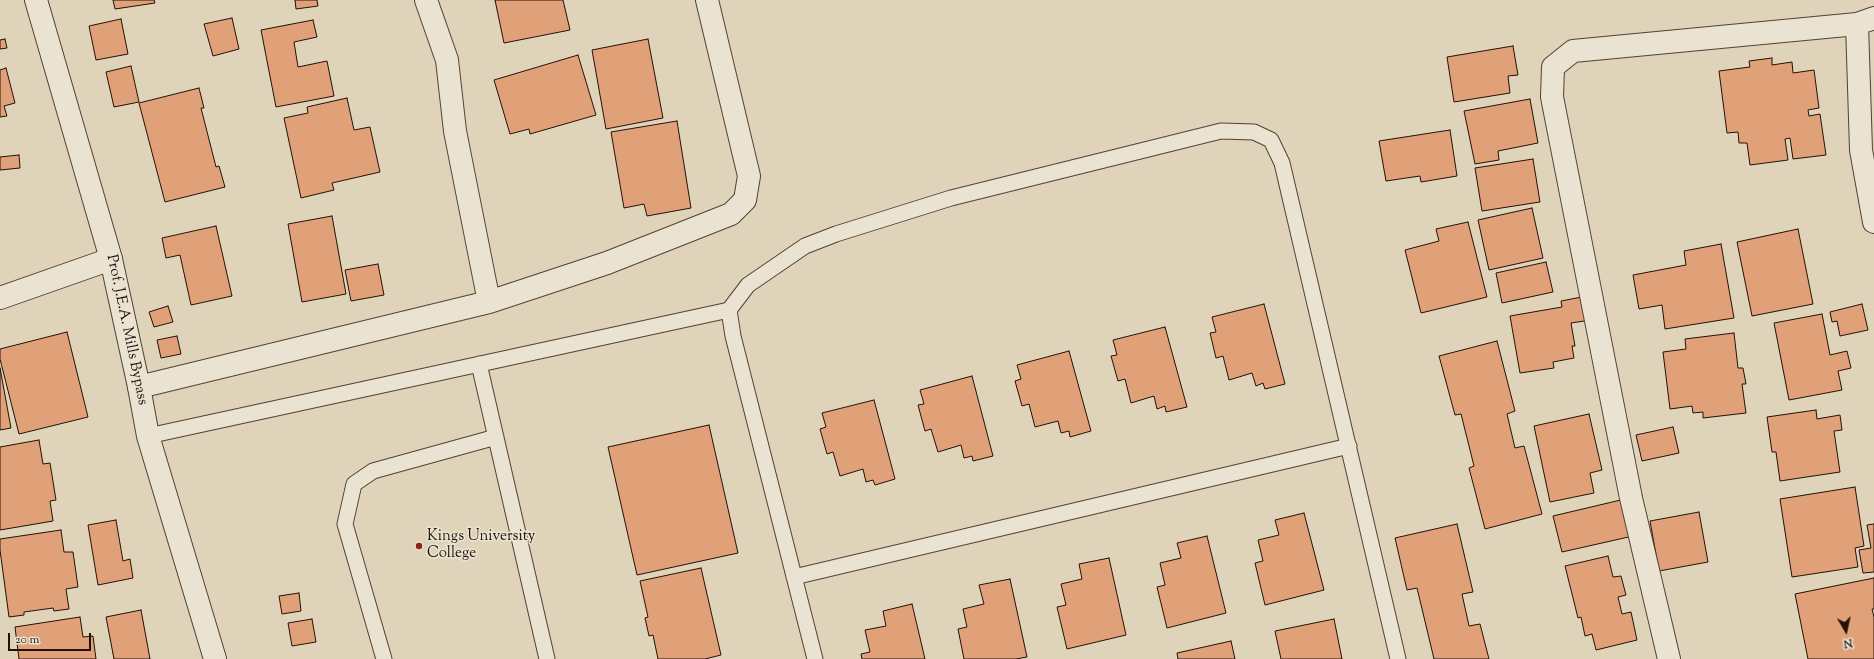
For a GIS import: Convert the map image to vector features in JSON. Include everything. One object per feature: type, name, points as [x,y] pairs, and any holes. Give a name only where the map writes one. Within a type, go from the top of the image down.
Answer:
[{"type":"street","name":"Prof. J.E.A. Mills Bypass","points":[[36,0],[111,259],[139,386],[148,436],[215,659]]},
{"type":"street","points":[[426,0],[447,60],[455,131],[489,302]]},
{"type":"street","points":[[139,386],[489,302],[607,263],[731,214],[745,200],[749,176],[707,0]]},
{"type":"street","points":[[1669,659],[1631,498],[1552,97],[1552,67],[1573,51],[1865,21],[1860,150],[1874,222]]},
{"type":"street","points":[[0,298],[111,259]]},
{"type":"lane","points":[[148,436],[729,310],[748,286],[805,246],[836,234],[951,198],[1221,131],[1254,132],[1271,140],[1282,163],[1398,659]]},
{"type":"lane","points":[[729,310],[733,336],[815,659]]},
{"type":"lane","points":[[480,364],[547,659]]},
{"type":"lane","points":[[384,659],[345,524],[354,484],[373,472],[496,437]]},
{"type":"lane","points":[[794,577],[1349,446]]},
{"type":"building","points":[[113,0],[154,0],[155,3],[115,9]]},
{"type":"building","points":[[295,0],[317,0],[318,6],[296,9]]},
{"type":"building","points":[[495,0],[563,0],[570,30],[504,43]]},
{"type":"building","points":[[232,18],[239,49],[213,56],[204,24]]},
{"type":"building","points":[[121,19],[128,54],[96,60],[89,26]]},
{"type":"building","points":[[313,20],[317,37],[294,42],[298,67],[327,61],[334,96],[276,107],[261,30]]},
{"type":"building","points":[[5,39],[7,48],[0,49],[0,40]]},
{"type":"building","points":[[648,39],[663,118],[606,129],[592,50]]},
{"type":"building","points":[[1513,46],[1518,75],[1508,76],[1510,93],[1454,102],[1447,57]]},
{"type":"building","points":[[578,55],[596,115],[530,134],[529,129],[510,134],[494,80]]},
{"type":"building","points":[[1772,58],[1772,65],[1792,62],[1793,73],[1814,70],[1819,108],[1808,110],[1809,116],[1820,114],[1826,155],[1793,159],[1790,138],[1785,139],[1788,160],[1750,165],[1747,143],[1739,143],[1738,132],[1727,133],[1719,71],[1750,67],[1749,61]]},
{"type":"building","points":[[131,66],[139,102],[114,107],[106,72]]},
{"type":"building","points":[[6,68],[15,103],[4,106],[7,116],[0,117],[0,70]]},
{"type":"building","points":[[199,88],[204,108],[201,108],[216,167],[219,166],[225,187],[165,202],[139,103]]},
{"type":"building","points":[[347,98],[354,130],[370,127],[380,172],[332,183],[334,190],[301,198],[284,118],[308,113],[307,107]]},
{"type":"building","points":[[1530,99],[1538,143],[1498,151],[1499,160],[1475,164],[1464,111]]},
{"type":"building","points":[[677,121],[691,208],[647,216],[644,204],[624,208],[611,132]]},
{"type":"building","points":[[1450,130],[1457,176],[1421,182],[1420,176],[1386,181],[1379,141]]},
{"type":"building","points":[[19,155],[20,168],[0,170],[0,157]]},
{"type":"building","points":[[1533,159],[1540,202],[1482,211],[1475,168]]},
{"type":"building","points":[[1532,208],[1543,258],[1489,270],[1478,220]]},
{"type":"building","points":[[332,216],[346,294],[302,302],[288,224]]},
{"type":"building","points":[[1468,222],[1487,297],[1421,313],[1405,250],[1439,241],[1436,229]]},
{"type":"building","points":[[216,226],[232,296],[191,305],[180,255],[166,258],[162,238]]},
{"type":"building","points":[[1798,229],[1813,304],[1752,316],[1737,242]]},
{"type":"building","points":[[1721,244],[1734,318],[1665,329],[1662,305],[1639,309],[1633,275],[1686,265],[1684,251]]},
{"type":"building","points":[[1546,262],[1553,292],[1502,303],[1496,273]]},
{"type":"building","points":[[378,264],[384,295],[351,301],[345,270]]},
{"type":"building","points":[[1587,296],[1591,320],[1571,323],[1575,346],[1572,346],[1574,358],[1553,362],[1554,368],[1520,373],[1510,316],[1562,307],[1561,301]]},
{"type":"building","points":[[1264,304],[1285,384],[1265,389],[1263,383],[1256,386],[1252,373],[1229,380],[1223,356],[1216,358],[1210,333],[1216,332],[1212,317]]},
{"type":"building","points":[[1862,304],[1868,330],[1840,336],[1837,321],[1832,322],[1830,312]]},
{"type":"building","points":[[168,306],[173,322],[154,327],[149,312]]},
{"type":"building","points":[[1822,314],[1830,355],[1847,351],[1851,368],[1838,371],[1842,390],[1789,400],[1774,323]]},
{"type":"building","points":[[1165,327],[1187,407],[1166,412],[1165,406],[1157,409],[1154,396],[1131,403],[1125,379],[1118,381],[1111,356],[1117,355],[1113,340]]},
{"type":"building","points":[[67,332],[88,417],[19,434],[0,359],[0,349]]},
{"type":"building","points":[[1734,333],[1738,368],[1743,368],[1746,384],[1742,384],[1746,413],[1703,418],[1703,412],[1693,413],[1692,406],[1670,409],[1663,352],[1686,349],[1685,339]]},
{"type":"building","points":[[177,336],[181,354],[161,358],[157,340]]},
{"type":"building","points":[[1497,341],[1515,411],[1507,414],[1515,448],[1524,446],[1542,514],[1485,529],[1469,468],[1474,466],[1461,414],[1455,415],[1439,356]]},
{"type":"building","points":[[1069,351],[1091,431],[1070,437],[1069,431],[1061,433],[1058,421],[1035,427],[1029,404],[1022,406],[1015,381],[1021,379],[1017,365]]},
{"type":"building","points":[[0,368],[11,428],[0,430]]},
{"type":"building","points":[[972,376],[993,456],[973,461],[972,456],[964,458],[961,445],[938,452],[931,429],[925,431],[918,405],[924,404],[920,390]]},
{"type":"building","points":[[874,400],[895,479],[875,485],[873,480],[866,482],[863,469],[840,476],[833,452],[827,454],[820,429],[826,427],[822,413]]},
{"type":"building","points":[[1816,410],[1817,419],[1840,415],[1842,430],[1834,431],[1840,472],[1780,481],[1776,452],[1772,452],[1767,417]]},
{"type":"building","points":[[1589,414],[1602,470],[1590,473],[1594,493],[1550,502],[1534,426]]},
{"type":"building","points":[[709,425],[738,553],[637,575],[608,447]]},
{"type":"building","points":[[1673,427],[1679,453],[1642,461],[1636,435]]},
{"type":"building","points":[[39,440],[43,464],[50,463],[56,500],[50,501],[53,521],[0,530],[0,447]]},
{"type":"building","points":[[1855,487],[1864,546],[1855,548],[1858,567],[1792,577],[1780,499]]},
{"type":"building","points":[[1625,499],[1633,536],[1562,552],[1553,516]]},
{"type":"building","points":[[1699,512],[1708,562],[1659,571],[1650,521]]},
{"type":"building","points":[[1304,513],[1324,590],[1265,605],[1255,563],[1263,561],[1258,540],[1279,535],[1275,520]]},
{"type":"building","points":[[116,520],[123,561],[130,559],[133,578],[98,585],[88,525]]},
{"type":"building","points":[[1457,524],[1473,592],[1462,594],[1469,626],[1480,624],[1489,659],[1434,659],[1417,588],[1407,590],[1395,538]]},
{"type":"building","points":[[1874,524],[1874,572],[1863,573],[1859,550],[1871,548],[1867,525]]},
{"type":"building","points":[[61,530],[64,552],[73,552],[78,587],[66,589],[69,609],[54,611],[53,608],[24,612],[24,615],[9,617],[0,550],[0,539]]},
{"type":"building","points":[[1207,536],[1226,613],[1167,628],[1157,587],[1165,585],[1160,563],[1181,558],[1177,543]]},
{"type":"building","points":[[1608,556],[1613,577],[1621,576],[1626,595],[1618,597],[1622,614],[1631,612],[1637,640],[1596,650],[1592,634],[1585,636],[1581,617],[1578,618],[1565,566]]},
{"type":"building","points":[[1109,558],[1126,635],[1067,649],[1057,607],[1066,605],[1061,584],[1082,579],[1079,564]]},
{"type":"building","points":[[701,568],[721,655],[705,659],[658,659],[653,635],[649,636],[645,618],[648,617],[640,581]]},
{"type":"building","points":[[1874,578],[1874,609],[1872,609],[1874,617],[1874,659],[1808,659],[1795,594]]},
{"type":"building","points":[[1010,579],[1027,657],[1016,659],[964,659],[958,629],[967,627],[963,609],[984,604],[979,585]]},
{"type":"building","points":[[299,593],[301,611],[282,614],[279,596]]},
{"type":"building","points":[[912,604],[925,659],[862,659],[861,654],[870,652],[865,630],[886,626],[883,611]]},
{"type":"building","points":[[141,610],[150,659],[114,659],[106,617]]},
{"type":"building","points":[[80,617],[83,637],[93,636],[96,659],[19,659],[15,627]]},
{"type":"building","points":[[312,619],[316,642],[292,646],[288,623]]},
{"type":"building","points":[[1334,619],[1342,659],[1281,659],[1275,631]]},
{"type":"building","points":[[1231,641],[1235,659],[1178,659],[1177,653]]},
{"type":"place","name":"Kings University College","points":[[419,546]]}]
